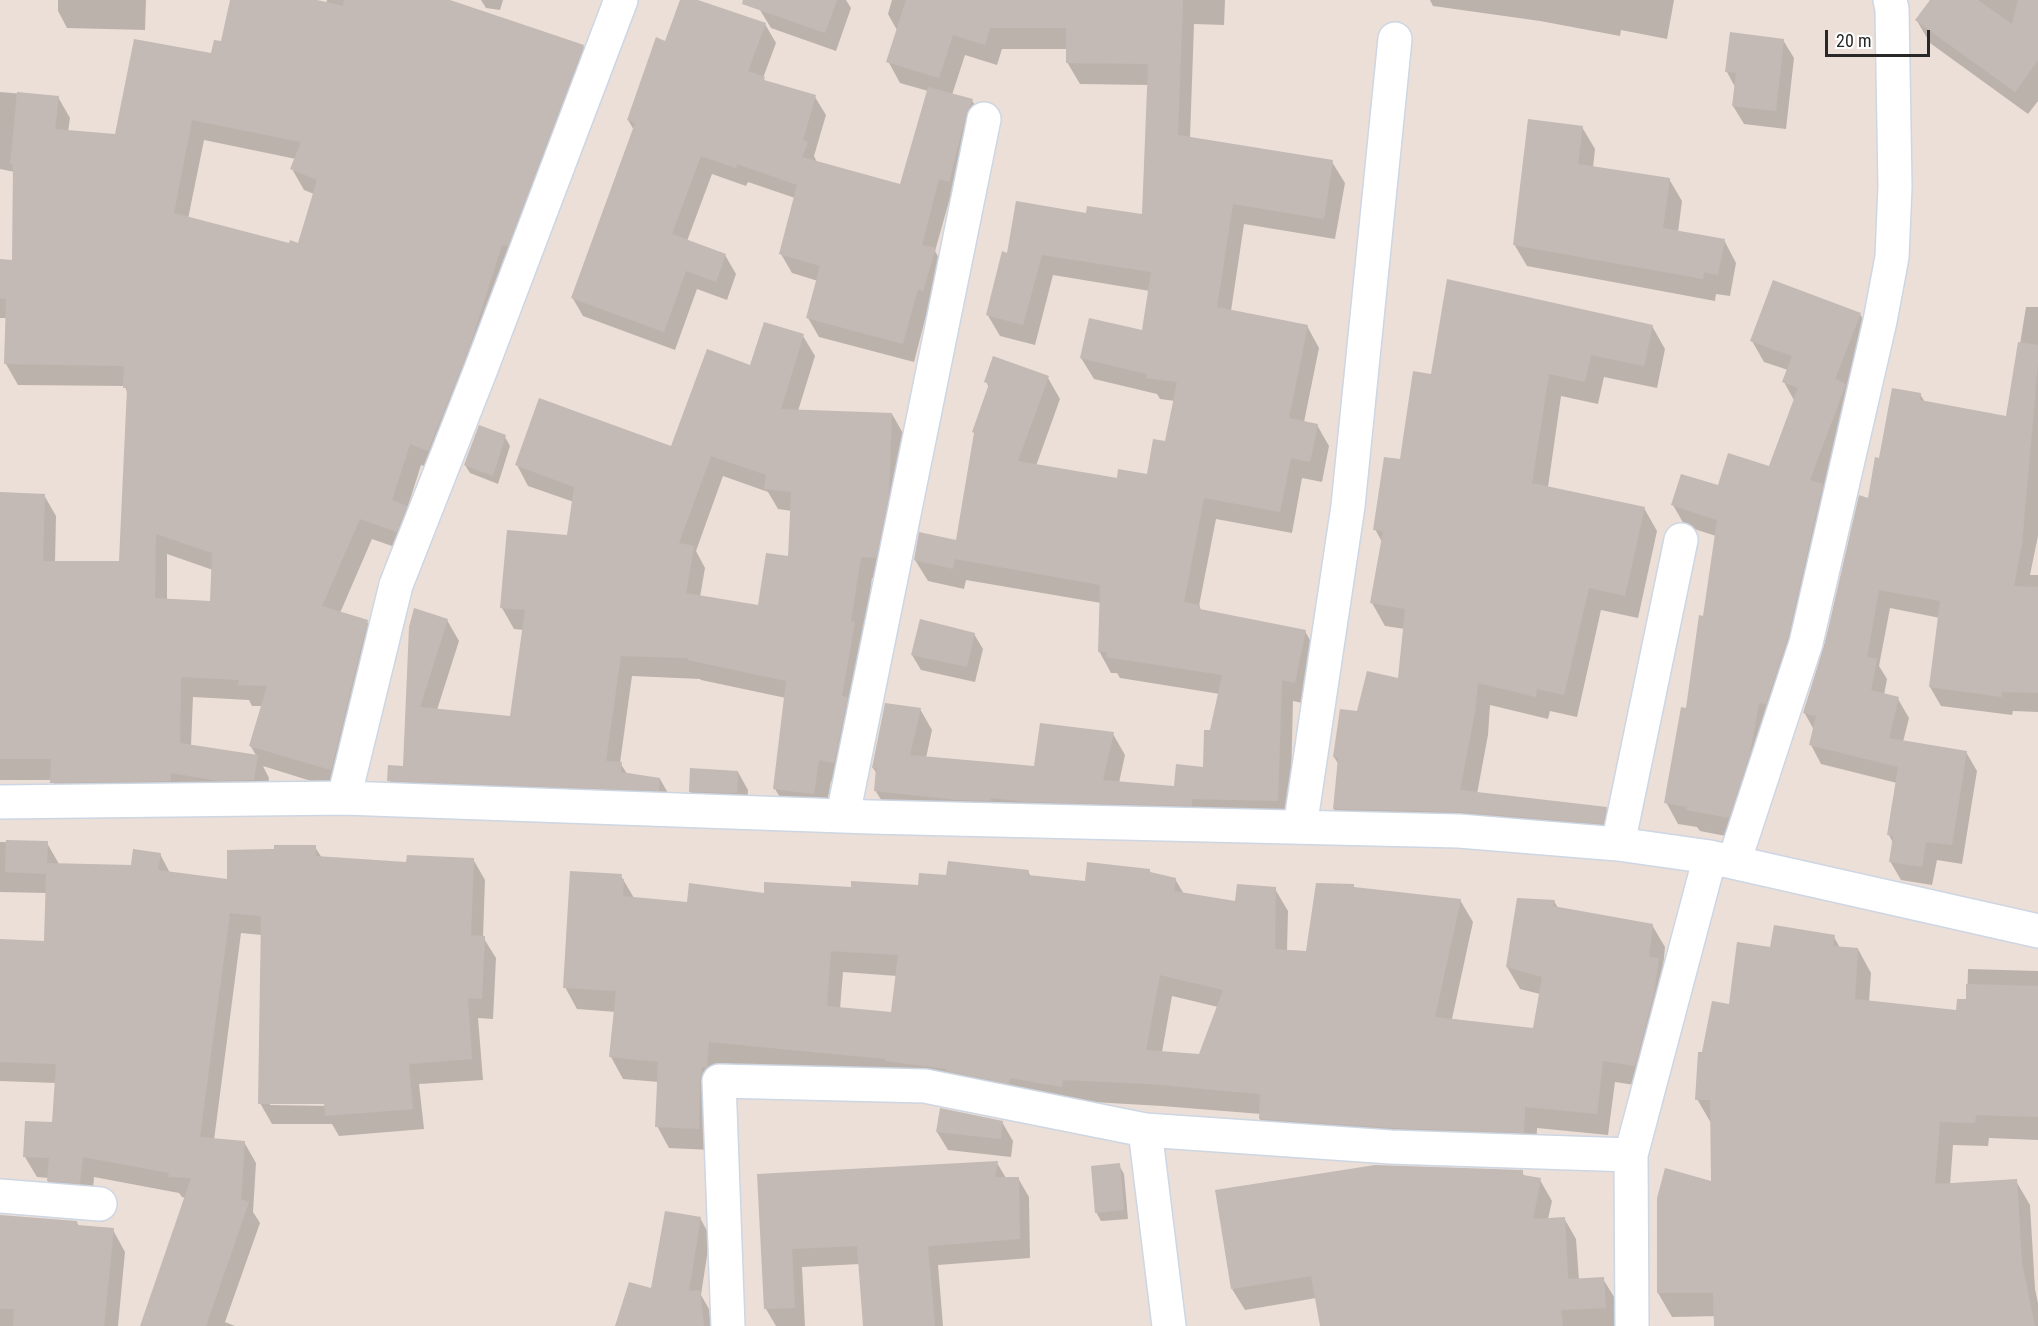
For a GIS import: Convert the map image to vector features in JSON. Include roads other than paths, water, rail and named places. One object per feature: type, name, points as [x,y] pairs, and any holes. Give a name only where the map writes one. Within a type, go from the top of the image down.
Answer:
[{"type":"street","points":[[344,798],[396,585],[621,0]]},
{"type":"street","points":[[1632,1326],[1630,1155],[1722,860],[1806,643],[1878,333],[1890,267],[1895,187],[1890,0]]},
{"type":"street","points":[[1300,827],[1348,506],[1395,39]]},
{"type":"street","points":[[843,815],[984,119]]},
{"type":"street","points":[[1618,844],[1682,540]]},
{"type":"street","points":[[0,802],[344,798],[843,815],[1459,831],[1618,844],[1722,860],[2038,931]]},
{"type":"street","points":[[728,1326],[719,1081],[926,1086],[1145,1130],[1391,1147],[1630,1155]]},
{"type":"street","points":[[1145,1130],[1169,1326]]},
{"type":"street","points":[[0,1196],[100,1204]]}]
